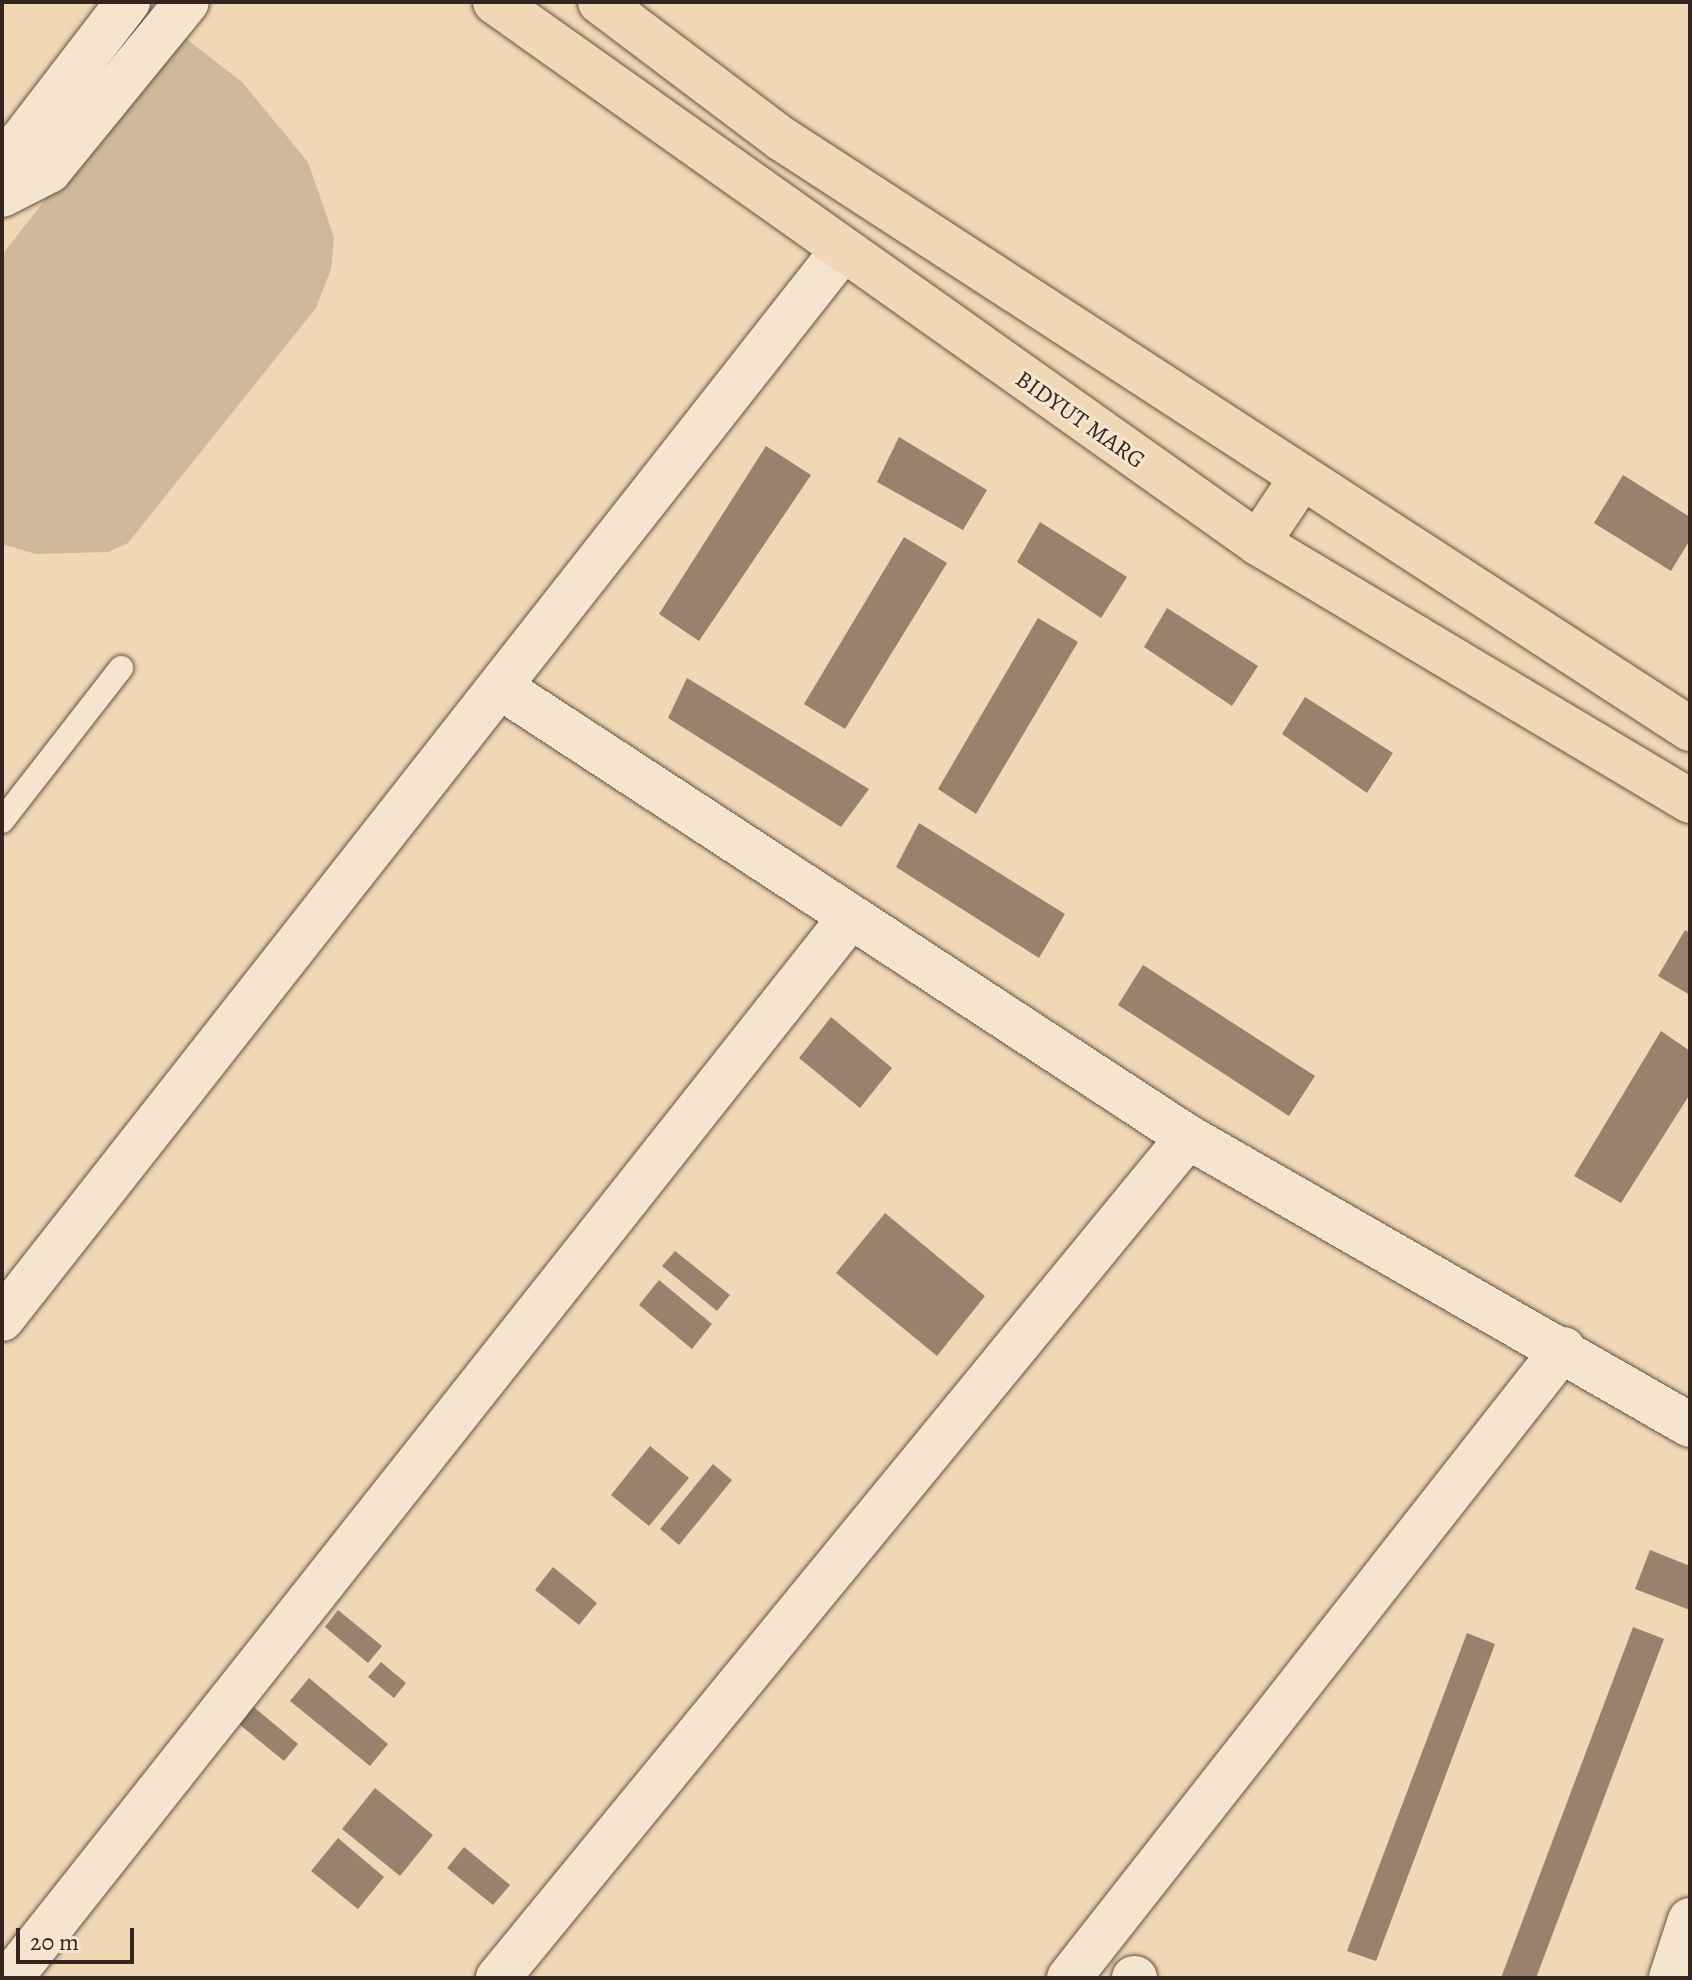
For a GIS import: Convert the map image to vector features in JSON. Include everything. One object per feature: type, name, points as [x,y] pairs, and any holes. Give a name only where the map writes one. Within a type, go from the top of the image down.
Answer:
[{"type":"main road","name":"BIDYUT MARG","points":[[495,2],[841,252],[1258,543],[1690,801]]},
{"type":"main road","points":[[600,2],[782,139],[1300,480],[1690,729]]},
{"type":"main road","points":[[1258,543],[1300,480]]},
{"type":"street","points":[[2,187],[22,140],[128,2]]},
{"type":"street","points":[[2,195],[49,171],[187,2]]},
{"type":"street","points":[[2,1319],[503,689],[841,252]]},
{"type":"street","points":[[503,689],[848,920],[1188,1137],[1689,1423]]},
{"type":"street","points":[[10,1974],[848,920]]},
{"type":"street","points":[[498,1978],[1188,1137]]},
{"type":"street","points":[[1069,1978],[1563,1349]]},
{"type":"street","points":[[1671,1978],[1690,1920]]},
{"type":"lane","points":[[2,821],[121,668]]},
{"type":"shaded area","points":[[176,31],[242,82],[308,162],[334,237],[331,269],[316,308],[128,543],[108,552],[36,554],[2,544],[2,255]]},
{"type":"building","points":[[899,437],[987,490],[963,530],[877,482]]},
{"type":"building","points":[[766,446],[811,475],[699,641],[659,614]]},
{"type":"building","points":[[1623,475],[1690,517],[1690,540],[1671,571],[1594,523]]},
{"type":"building","points":[[1040,522],[1127,577],[1101,618],[1017,562]]},
{"type":"building","points":[[904,537],[947,563],[845,729],[804,704]]},
{"type":"building","points":[[1167,608],[1258,666],[1232,706],[1144,647]]},
{"type":"building","points":[[1038,618],[1078,642],[976,814],[938,789]]},
{"type":"building","points":[[687,678],[869,789],[841,827],[668,718]]},
{"type":"building","points":[[1305,697],[1393,753],[1367,793],[1282,734]]},
{"type":"building","points":[[919,823],[1065,914],[1039,958],[896,867]]},
{"type":"building","points":[[1685,930],[1690,933],[1690,995],[1658,976]]},
{"type":"building","points":[[1143,965],[1315,1076],[1289,1116],[1118,1005]]},
{"type":"building","points":[[831,1017],[892,1068],[860,1108],[799,1058]]},
{"type":"building","points":[[1661,1031],[1690,1051],[1690,1094],[1621,1203],[1574,1176]]},
{"type":"building","points":[[885,1213],[985,1296],[937,1356],[836,1273]]},
{"type":"building","points":[[675,1251],[730,1295],[717,1311],[662,1266]]},
{"type":"building","points":[[659,1280],[712,1324],[692,1349],[639,1305]]},
{"type":"building","points":[[650,1446],[689,1478],[649,1526],[611,1495]]},
{"type":"building","points":[[713,1464],[732,1480],[679,1545],[660,1529]]},
{"type":"building","points":[[1650,1550],[1690,1566],[1690,1610],[1635,1589]]},
{"type":"building","points":[[553,1567],[597,1603],[579,1625],[535,1590]]},
{"type":"building","points":[[338,1610],[382,1646],[368,1663],[325,1627]]},
{"type":"building","points":[[1633,1627],[1664,1639],[1536,1978],[1501,1978]]},
{"type":"building","points":[[1467,1633],[1495,1644],[1376,1961],[1347,1951]]},
{"type":"building","points":[[381,1662],[406,1683],[394,1698],[368,1677]]},
{"type":"building","points":[[309,1678],[388,1744],[370,1766],[290,1701]]},
{"type":"building","points":[[249,1703],[298,1744],[284,1761],[234,1720]]},
{"type":"building","points":[[375,1788],[433,1835],[400,1876],[342,1829]]},
{"type":"building","points":[[338,1838],[384,1877],[358,1909],[311,1871]]},
{"type":"building","points":[[464,1847],[510,1885],[493,1905],[447,1868]]}]
